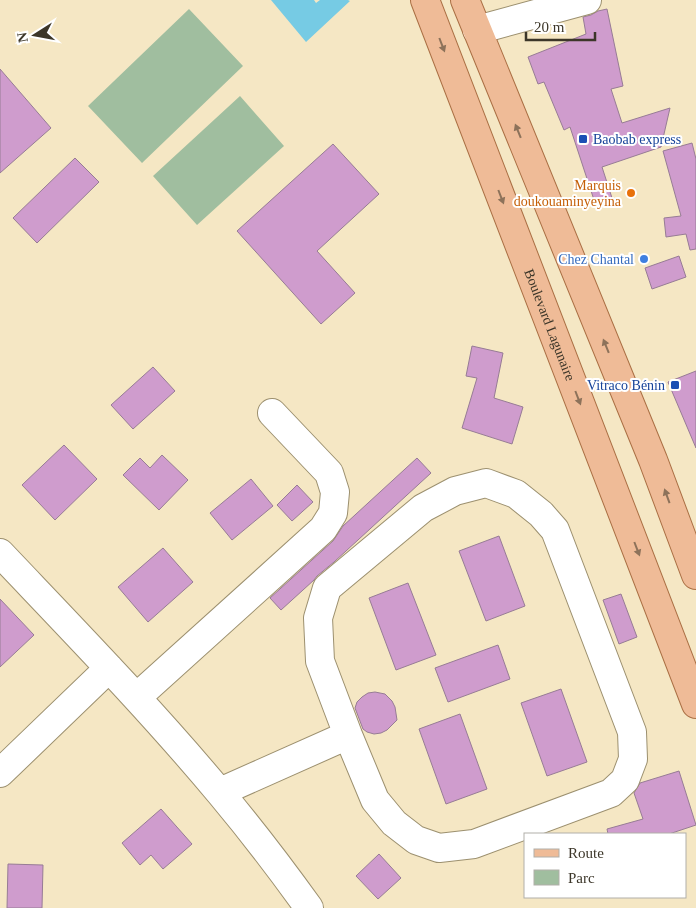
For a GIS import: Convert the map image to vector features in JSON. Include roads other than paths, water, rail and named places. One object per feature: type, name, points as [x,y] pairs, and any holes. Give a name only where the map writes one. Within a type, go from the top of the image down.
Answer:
[{"type":"main road","name":"Boulevard Lagunaire","points":[[425,0],[696,704]]},
{"type":"main road","points":[[465,0],[653,460],[696,575]]},
{"type":"street","points":[[477,30],[587,0]]},
{"type":"street","points":[[137,697],[323,529],[333,513],[335,492],[329,473],[272,413]]},
{"type":"street","points":[[486,483],[516,494],[541,514],[555,530],[632,732],[633,760],[625,780],[611,793],[474,844],[439,848],[416,840],[394,823],[375,800],[348,735],[320,661],[318,618],[327,588],[423,508],[455,491],[486,483]]},
{"type":"street","points":[[0,553],[137,697],[220,792],[309,908]]},
{"type":"street","points":[[0,773],[109,668]]},
{"type":"street","points":[[220,792],[348,735]]},
{"type":"water","points":[[271,0],[314,0],[316,3],[320,0],[350,1],[306,42]]},
{"type":"place","name":"Baobab express","points":[[583,139]]},
{"type":"place","name":"Marquis doukouaminyeyina","points":[[631,193]]},
{"type":"place","name":"Chez Chantal","points":[[644,259]]},
{"type":"place","name":"Vitraco Bénin","points":[[675,385]]}]
